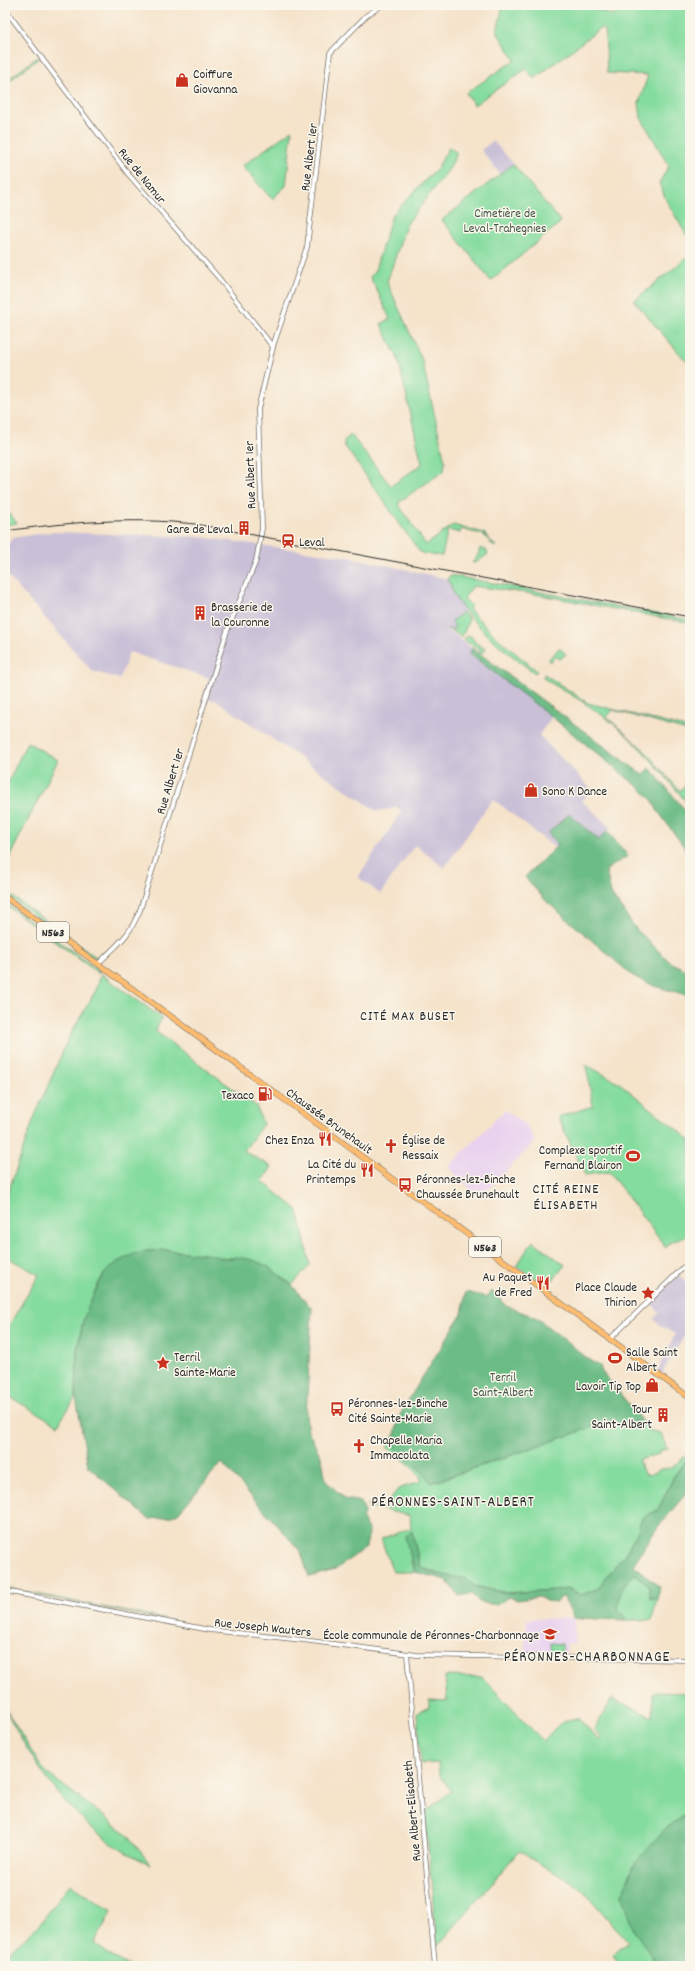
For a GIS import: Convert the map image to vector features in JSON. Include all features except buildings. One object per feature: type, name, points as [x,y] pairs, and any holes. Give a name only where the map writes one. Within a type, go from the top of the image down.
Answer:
[{"type":"main road","name":"N563","points":[[5,897],[99,965]]},
{"type":"main road","name":"Chaussée Brunehault","points":[[99,965],[690,1398]]},
{"type":"street","name":"Rue Albert 1er","points":[[99,965],[124,940],[133,928],[227,631],[256,561],[262,528],[258,409],[273,347],[307,247],[330,53],[366,16],[382,5]]},
{"type":"street","name":"Rue de Namur","points":[[5,8],[129,175],[218,278],[273,347]]},
{"type":"street","points":[[610,1339],[690,1261]]},
{"type":"street","name":"Rue Joseph Wauters","points":[[5,1591],[202,1629],[304,1640],[407,1654],[690,1660]]},
{"type":"street","name":"Rue Albert-Elisabeth","points":[[407,1654],[435,1966]]},
{"type":"shaded area","points":[[493,141],[513,163],[500,174],[481,150]]},
{"type":"shaded area","points":[[51,532],[200,537],[349,557],[448,579],[455,598],[465,610],[457,617],[455,628],[451,630],[447,629],[556,711],[539,735],[592,790],[582,801],[611,828],[572,865],[554,847],[493,799],[444,868],[415,845],[380,894],[358,877],[402,811],[395,806],[391,809],[377,811],[216,700],[209,700],[205,707],[201,704],[209,678],[129,652],[120,679],[92,671],[5,573],[5,550],[12,538]]},
{"type":"shaded area","points":[[505,1110],[528,1127],[535,1142],[480,1198],[448,1167]]},
{"type":"shaded area","points":[[679,1275],[690,1286],[690,1334],[686,1333],[661,1375],[657,1372],[675,1334],[661,1326],[654,1319],[660,1312],[650,1302]]},
{"type":"shaded area","name":"École communale de Péronnes-Charbonnage","points":[[574,1618],[575,1643],[567,1643],[566,1655],[525,1654],[527,1619]]},
{"type":"green space","points":[[503,5],[583,5],[613,15],[633,5],[690,5],[690,241],[667,202],[659,183],[669,166],[641,118],[639,103],[648,75],[607,73],[605,30],[601,28],[534,79],[526,69],[474,105],[466,93],[515,60],[497,32]]},
{"type":"green space","points":[[36,58],[39,58],[5,84],[5,82]]},
{"type":"green space","points":[[292,130],[286,186],[272,199],[242,166]]},
{"type":"green space","points":[[449,147],[457,153],[449,169],[406,225],[387,282],[422,360],[445,461],[444,471],[400,501],[399,505],[426,545],[453,525],[484,533],[494,545],[497,545],[494,547],[484,535],[461,529],[460,533],[448,530],[442,556],[424,554],[419,551],[344,445],[344,441],[351,435],[391,486],[422,464],[398,359],[381,324],[390,319],[370,278],[375,270],[392,215],[438,167]]},
{"type":"green space","name":"Cimetière de Leval-Trahegnies","points":[[513,164],[561,222],[491,281],[442,220]]},
{"type":"green space","points":[[690,255],[690,362],[686,361],[634,301]]},
{"type":"green space","points":[[5,508],[17,523],[5,525]]},
{"type":"green space","points":[[480,548],[486,550],[488,554],[477,562],[472,563],[478,555]]},
{"type":"green space","points":[[450,575],[690,620],[690,623],[540,595],[473,586],[464,598],[471,606],[469,609],[496,637],[537,671],[535,673],[503,648],[472,620],[455,597],[448,579]]},
{"type":"green space","points":[[463,612],[469,619],[462,637],[447,628],[451,630],[455,628],[452,621]]},
{"type":"green space","points":[[467,636],[471,636],[475,642],[485,649],[482,653],[479,649],[464,640]]},
{"type":"green space","points":[[472,648],[643,775],[650,768],[690,816],[690,855],[657,810],[653,801],[641,789],[552,717],[470,654]]},
{"type":"green space","points":[[559,648],[566,654],[560,659],[556,656],[550,662],[548,660]]},
{"type":"green space","points":[[544,674],[588,703],[690,729],[690,732],[613,710],[607,717],[643,749],[680,791],[690,779],[690,802],[688,804],[646,755],[612,722],[579,699],[543,678]]},
{"type":"green space","points":[[27,742],[58,760],[5,866],[5,834],[7,831],[5,829],[5,789]]},
{"type":"green space","points":[[569,814],[599,840],[607,831],[628,856],[606,870],[611,894],[636,929],[670,962],[690,972],[690,996],[654,986],[633,976],[546,901],[525,877],[558,845],[548,833]]},
{"type":"green space","points":[[5,891],[96,957],[110,949],[97,958],[91,957],[5,894]]},
{"type":"green space","points":[[5,902],[98,970],[99,974],[5,904]]},
{"type":"green space","points":[[101,974],[162,1018],[155,1031],[256,1106],[263,1124],[244,1151],[272,1167],[262,1181],[298,1210],[310,1265],[292,1285],[267,1266],[237,1257],[225,1259],[212,1255],[167,1250],[147,1251],[104,1274],[96,1288],[83,1321],[77,1351],[76,1397],[58,1425],[5,1394],[5,1332],[39,1275],[5,1256],[5,1201],[34,1118],[69,1037],[96,990]]},
{"type":"green space","name":"Complexe sportif Fernand Blairon","points":[[586,1065],[618,1082],[690,1140],[690,1232],[687,1233],[688,1236],[669,1243],[666,1248],[609,1172],[585,1175],[558,1117],[593,1106]]},
{"type":"green space","points":[[533,1241],[565,1265],[552,1281],[548,1278],[539,1281],[516,1266]]},
{"type":"green space","points":[[167,1250],[212,1255],[225,1259],[237,1257],[253,1260],[267,1266],[292,1285],[312,1309],[306,1415],[308,1431],[322,1459],[326,1481],[345,1499],[361,1502],[365,1512],[362,1517],[369,1532],[366,1547],[335,1570],[309,1577],[301,1552],[222,1463],[178,1513],[170,1517],[149,1519],[88,1466],[76,1397],[77,1351],[83,1321],[90,1302],[104,1274],[117,1262],[134,1254],[147,1251]]},
{"type":"green space","name":"Terril Saint-Albert","points":[[492,1291],[506,1306],[537,1318],[592,1362],[600,1366],[602,1372],[642,1420],[595,1426],[431,1483],[420,1469],[396,1450],[395,1434],[400,1415],[462,1314],[466,1292],[486,1297]]},
{"type":"green space","points":[[642,1420],[651,1431],[661,1433],[667,1449],[659,1451],[659,1454],[638,1460],[644,1473],[647,1475],[661,1469],[671,1468],[690,1452],[690,1457],[675,1474],[658,1510],[642,1518],[637,1533],[625,1554],[597,1589],[581,1595],[570,1589],[507,1593],[474,1586],[420,1567],[412,1532],[411,1563],[415,1572],[393,1572],[381,1539],[411,1528],[410,1516],[368,1506],[367,1504],[384,1507],[398,1489],[422,1481],[407,1462],[387,1447],[395,1434],[395,1441],[399,1451],[405,1458],[423,1472],[432,1483],[595,1426]]},
{"type":"green space","points":[[690,1457],[690,1489],[657,1528],[633,1565],[660,1587],[657,1599],[650,1598],[650,1587],[635,1574],[631,1577],[623,1589],[617,1608],[627,1620],[574,1618],[563,1596],[556,1602],[546,1601],[539,1597],[518,1600],[508,1597],[497,1605],[479,1602],[471,1594],[459,1596],[446,1580],[415,1572],[405,1537],[412,1531],[420,1567],[433,1573],[467,1579],[474,1586],[507,1593],[570,1589],[581,1595],[597,1589],[625,1554],[637,1533],[642,1518],[658,1510],[675,1474]]},
{"type":"green space","points":[[635,1574],[650,1587],[650,1598],[657,1599],[652,1620],[627,1620],[616,1608],[625,1585]]},
{"type":"green space","points":[[5,1589],[164,1619],[164,1620]]},
{"type":"green space","points":[[550,1643],[562,1644],[562,1655],[551,1655]]},
{"type":"green space","points":[[445,1676],[482,1677],[543,1741],[563,1722],[573,1719],[579,1719],[599,1740],[601,1738],[594,1730],[612,1699],[652,1717],[653,1692],[690,1693],[690,1812],[665,1829],[637,1861],[622,1894],[654,1962],[658,1966],[620,1966],[613,1955],[628,1942],[582,1889],[519,1851],[437,1947],[425,1812],[451,1791],[439,1774],[438,1763],[421,1764],[417,1713],[429,1707],[429,1700],[447,1701]]},
{"type":"green space","points":[[5,1708],[40,1765],[48,1774],[126,1833],[150,1864],[125,1852],[99,1834],[66,1802],[38,1767]]},
{"type":"green space","points":[[690,1812],[690,1966],[658,1966],[634,1930],[622,1894],[636,1861],[665,1829]]},
{"type":"green space","points":[[70,1884],[112,1911],[94,1943],[106,1953],[128,1966],[17,1966],[6,1954],[38,1926]]},
{"type":"railway","points":[[5,531],[76,523],[124,521],[195,524],[690,617]]},
{"type":"place","name":"Coiffure Giovanna","points":[[182,80]]},
{"type":"place","name":"Gare de Leval","points":[[244,528]]},
{"type":"place","name":"Leval","points":[[288,541]]},
{"type":"place","name":"Brasserie de la Couronne","points":[[200,613]]},
{"type":"place","name":"Sono K Dance","points":[[531,790]]},
{"type":"place","name":"Texaco","points":[[265,1094]]},
{"type":"place","name":"Chez Enza","points":[[325,1139]]},
{"type":"place","name":"Église de Ressaix","points":[[391,1146]]},
{"type":"place","name":"Complexe sportif Fernand Blairon","points":[[633,1156]]},
{"type":"place","name":"La Cité du Printemps","points":[[367,1170]]},
{"type":"place","name":"Péronnes-lez-Binche Chaussée Brunehault","points":[[405,1185]]},
{"type":"place","name":"Au Paquet de Fred","points":[[543,1283]]},
{"type":"place","name":"Place Claude Thirion","points":[[648,1293]]},
{"type":"place","name":"Salle Saint Albert","points":[[615,1358]]},
{"type":"place","name":"Terril Sainte-Marie","points":[[163,1363]]},
{"type":"place","name":"Lavoir Tip Top","points":[[652,1385]]},
{"type":"place","name":"Péronnes-lez-Binche Cité Sainte-Marie","points":[[337,1409]]},
{"type":"place","name":"Tour Saint-Albert","points":[[663,1415]]},
{"type":"place","name":"Chapelle Maria Immacolata","points":[[359,1446]]},
{"type":"place","name":"École communale de Péronnes-Charbonnage","points":[[550,1634]]},
{"type":"district","name":"CITÉ MAX BUSET","points":[[408,1015]]},
{"type":"district","name":"CITÉ REINE ÉLISABETH","points":[[566,1196]]},
{"type":"district","name":"PÉRONNES-SAINT-ALBERT","points":[[453,1501]]},
{"type":"district","name":"PÉRONNES-CHARBONNAGE","points":[[587,1656]]}]
